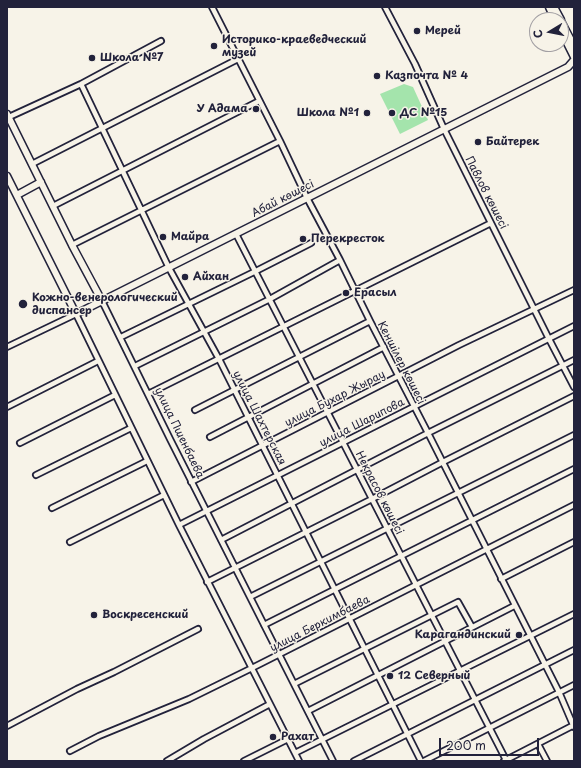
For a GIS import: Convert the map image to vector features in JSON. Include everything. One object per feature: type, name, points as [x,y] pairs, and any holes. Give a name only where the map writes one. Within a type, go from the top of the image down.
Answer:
[{"type":"main road","points":[[569,36],[574,46]]},
{"type":"main road","points":[[569,47],[574,57]]},
{"type":"main road","name":"Абай көшесі","points":[[76,314],[444,129],[571,67],[574,60]]},
{"type":"main road","name":"улица Пшенбаева","points":[[8,115],[72,245],[102,300]]},
{"type":"main road","points":[[7,176],[76,314]]},
{"type":"main road","points":[[17,195],[41,182]]},
{"type":"street","name":"Кеншілер көшесі","points":[[212,7],[307,198],[340,260],[443,462],[514,606],[559,692],[574,726]]},
{"type":"street","name":"Павлов көшесі","points":[[385,7],[415,64],[444,129],[574,387]]},
{"type":"street","points":[[8,115],[81,84],[161,42]]},
{"type":"street","points":[[32,164],[238,59]]},
{"type":"street","name":"улица Шахтерская","points":[[81,84],[169,268],[219,359],[422,761]]},
{"type":"street","points":[[53,206],[259,101]]},
{"type":"street","points":[[72,245],[280,142]]},
{"type":"street","points":[[148,394],[491,223]]},
{"type":"street","name":"Некрасов көшесі","points":[[236,234],[505,761]]},
{"type":"street","points":[[121,337],[311,243]]},
{"type":"street","points":[[135,366],[270,299],[340,260]]},
{"type":"street","name":"улица Бухар Жырау","points":[[191,482],[459,345],[535,310],[574,290]]},
{"type":"street","name":"улица Пшенбаева","points":[[102,300],[191,482],[333,761]]},
{"type":"street","points":[[76,314],[207,582],[299,761]]},
{"type":"street","name":"Абай көшесі","points":[[7,347],[76,314]]},
{"type":"street","points":[[195,410],[370,321]]},
{"type":"street","name":"улица Шарипова","points":[[179,525],[574,326]]},
{"type":"street","points":[[210,437],[384,347]]},
{"type":"street","points":[[221,540],[428,433],[574,360]]},
{"type":"street","points":[[7,406],[98,361]]},
{"type":"street","points":[[20,443],[115,395]]},
{"type":"street","points":[[207,582],[574,396]]},
{"type":"street","points":[[36,475],[131,428]]},
{"type":"street","points":[[250,597],[574,435]]},
{"type":"street","points":[[52,508],[147,461]]},
{"type":"street","points":[[264,625],[574,468]]},
{"type":"street","points":[[70,542],[164,495]]},
{"type":"street","name":"улица Беркимбаева","points":[[70,751],[99,736],[189,698],[279,655],[574,506]]},
{"type":"street","points":[[501,579],[574,542]]},
{"type":"street","points":[[294,684],[458,602],[472,627]]},
{"type":"street","points":[[308,711],[514,606]]},
{"type":"street","points":[[295,753],[574,614]]},
{"type":"street","points":[[7,726],[83,686],[114,672],[198,629]]},
{"type":"street","points":[[354,761],[574,650]]},
{"type":"street","points":[[422,761],[574,685]]},
{"type":"street","points":[[168,761],[204,739],[270,704]]},
{"type":"street","points":[[505,761],[574,726]]},
{"type":"street","points":[[244,761],[288,739]]},
{"type":"street","points":[[538,744],[547,761]]},
{"type":"green space","points":[[404,84],[413,87],[428,120],[400,134],[380,94]]},
{"type":"place","name":"Мерей","points":[[417,31]]},
{"type":"place","name":"Историко-краеведческий музей","points":[[214,46]]},
{"type":"place","name":"Школа №7","points":[[92,58]]},
{"type":"place","name":"Казпочта № 4","points":[[377,76]]},
{"type":"place","name":"У Адама","points":[[256,109]]},
{"type":"place","name":"Школа №1","points":[[367,113]]},
{"type":"place","name":"ДС №15","points":[[392,113]]},
{"type":"place","name":"Байтерек","points":[[478,142]]},
{"type":"place","name":"Майра","points":[[163,237]]},
{"type":"place","name":"Перекресток","points":[[303,239]]},
{"type":"place","name":"Айхан","points":[[185,277]]},
{"type":"place","name":"Ерасыл","points":[[346,293]]},
{"type":"place","name":"Кожно-венерологический диспансер","points":[[23,304]]},
{"type":"place","name":"Воскресенский","points":[[94,615]]},
{"type":"place","name":"Карагандинский","points":[[519,635]]},
{"type":"place","name":"12 Северный","points":[[390,676]]},
{"type":"place","name":"Рахат","points":[[273,737]]}]
